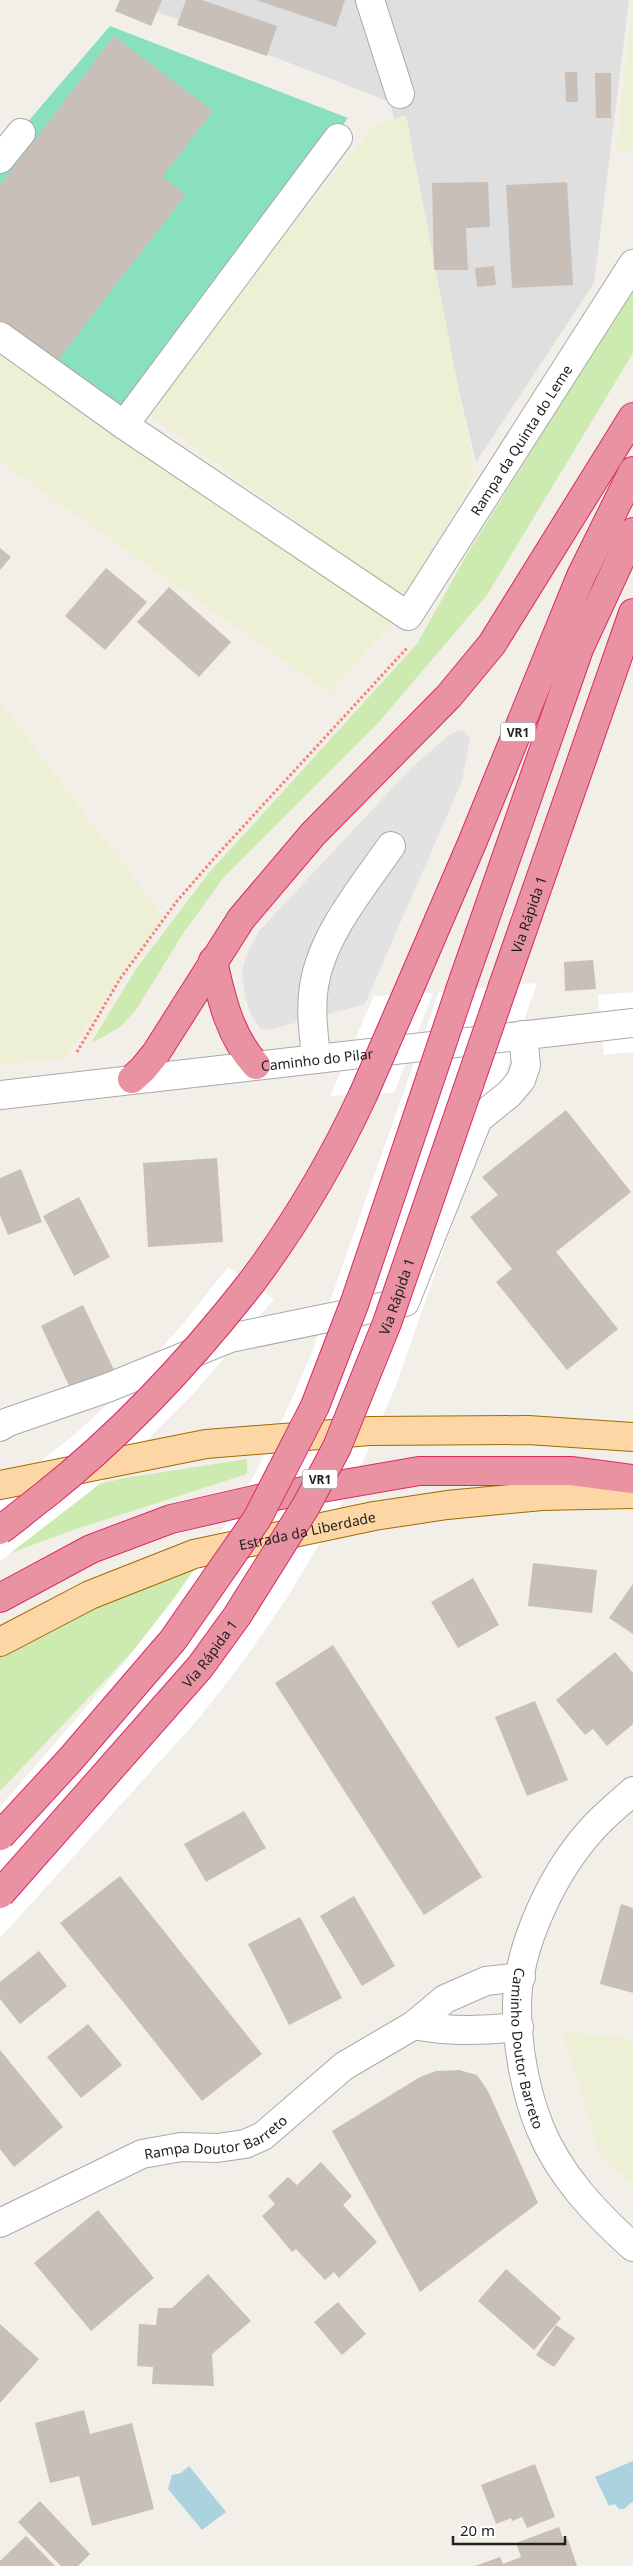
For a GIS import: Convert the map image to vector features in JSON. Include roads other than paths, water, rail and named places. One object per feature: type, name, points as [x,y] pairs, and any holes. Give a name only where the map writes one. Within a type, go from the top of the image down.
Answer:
[{"type":"highway","points":[[132,1079],[156,1052],[241,919],[313,834],[449,696],[492,644],[633,417]]},
{"type":"highway","name":"VR1","points":[[0,1530],[65,1479],[124,1426],[206,1340],[252,1284],[314,1193],[363,1095],[472,843],[581,576],[633,471]]},
{"type":"highway","points":[[0,1836],[70,1760],[174,1640],[257,1519],[315,1406],[355,1302],[460,990],[579,649],[633,532]]},
{"type":"highway","name":"Via Rápida 1","points":[[0,1894],[200,1667],[237,1616],[306,1506],[337,1447],[387,1323],[633,614]]},
{"type":"highway","points":[[213,961],[222,1002],[238,1042],[256,1065]]},
{"type":"highway","points":[[0,1598],[91,1549],[171,1519],[258,1500],[419,1471],[571,1470],[633,1479]]},
{"type":"main road","points":[[0,1485],[206,1444],[370,1431],[528,1430],[633,1437]]},
{"type":"main road","name":"Estrada da Liberdade","points":[[0,1642],[90,1595],[194,1554],[374,1516],[447,1505],[542,1496],[633,1494]]},
{"type":"street","points":[[370,0],[400,94]]},
{"type":"street","points":[[0,159],[21,132]]},
{"type":"street","points":[[0,336],[124,425],[338,138]]},
{"type":"street","name":"Rampa da Quinta do Leme","points":[[124,425],[408,616],[633,264]]},
{"type":"street","points":[[316,1059],[313,1010],[314,986],[321,962],[349,908],[391,846]]},
{"type":"street","name":"Caminho do Pilar","points":[[0,1095],[633,1023]]},
{"type":"street","points":[[3,1417],[107,1388],[230,1338],[405,1302],[478,1119],[509,1094],[521,1080],[526,1065],[524,1035]]},
{"type":"street","name":"Caminho Doutor Barreto","points":[[633,1791],[594,1828],[565,1867],[550,1892],[531,1936],[521,1977],[517,2005],[521,2058],[540,2128],[556,2158],[581,2196],[633,2247]]},
{"type":"street","name":"Rampa Doutor Barreto","points":[[0,2223],[142,2154],[181,2147],[217,2148],[245,2144],[263,2136],[344,2066],[414,2025],[445,1999],[486,1981],[521,1977]]},
{"type":"street","points":[[414,2025],[433,2029],[487,2031],[519,2027]]},
{"type":"water","points":[[633,2461],[633,2501],[624,2509],[619,2509],[615,2504],[609,2506],[595,2477]]},
{"type":"water","points":[[189,2466],[226,2512],[202,2530],[168,2489],[172,2475],[181,2473]]}]
